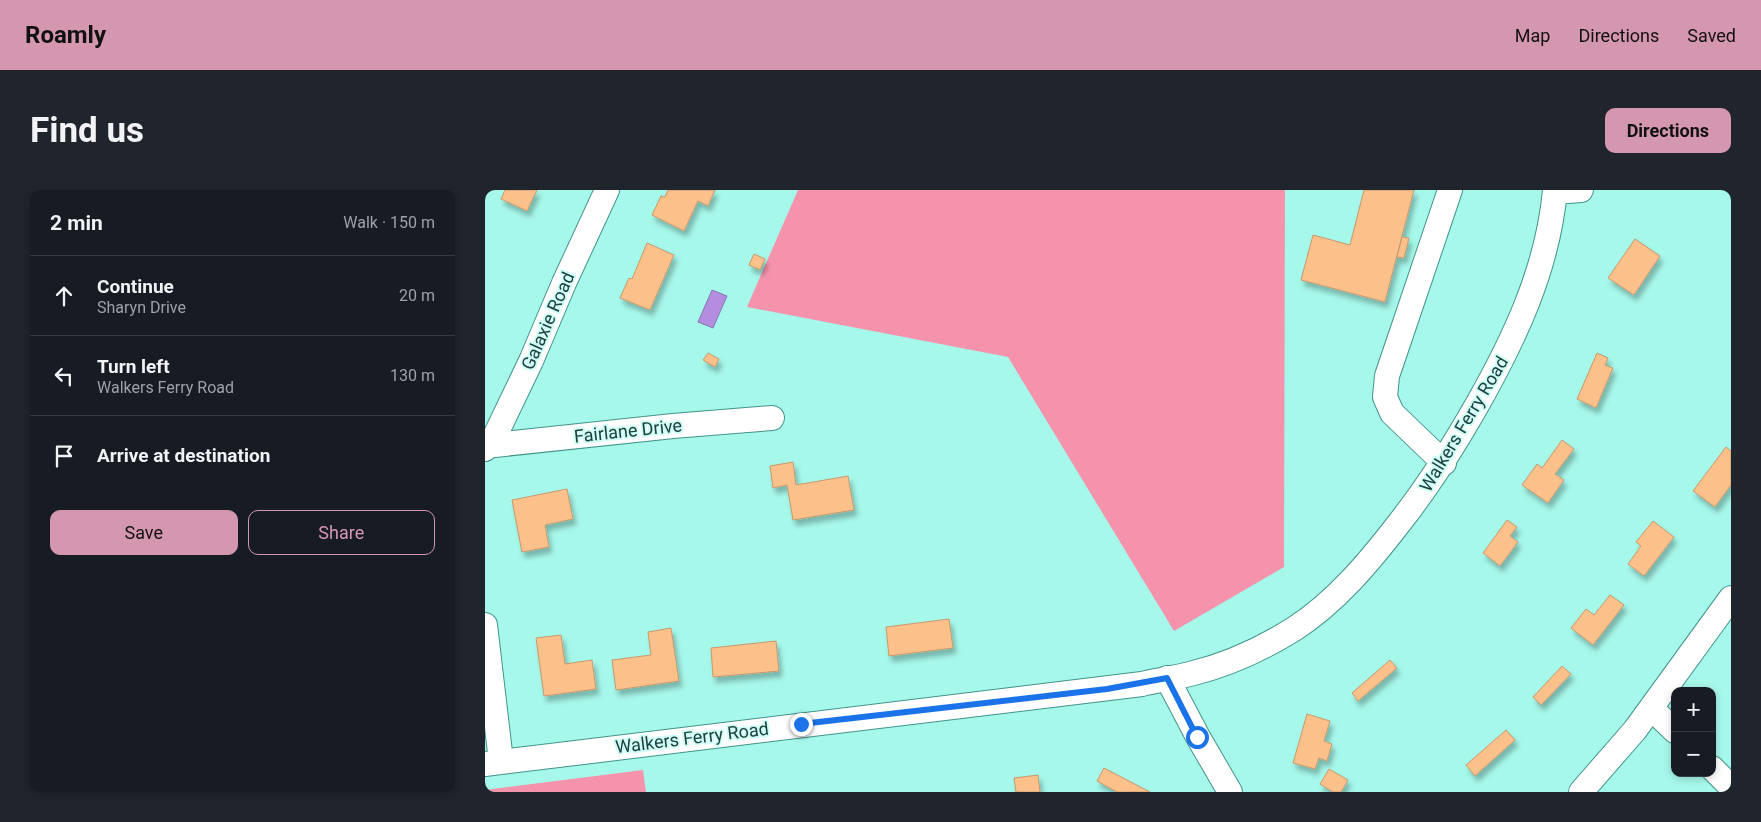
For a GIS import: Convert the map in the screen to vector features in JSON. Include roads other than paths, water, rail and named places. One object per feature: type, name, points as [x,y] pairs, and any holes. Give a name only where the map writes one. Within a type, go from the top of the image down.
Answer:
[{"type":"street","name":"Galaxie Road","points":[[486,447],[495,436],[527,369],[607,190]]},
{"type":"street","points":[[1444,463],[1392,413],[1385,397],[1387,376],[1450,190]]},
{"type":"street","points":[[1555,191],[1581,190]]},
{"type":"street","name":"Walkers Ferry Road","points":[[493,762],[1107,689],[1191,674],[1255,651],[1295,628],[1331,599],[1373,558],[1444,463],[1503,360],[1521,321],[1536,280],[1549,232],[1555,191]]},
{"type":"street","name":"Fairlane Drive","points":[[486,447],[673,426],[772,418]]},
{"type":"street","points":[[1581,792],[1605,767],[1652,709],[1731,598]]},
{"type":"street","points":[[485,625],[493,762]]},
{"type":"street","points":[[1167,678],[1197,737],[1230,792]]},
{"type":"street","points":[[1652,709],[1671,727]]},
{"type":"street","points":[[1716,772],[1731,787]]}]
